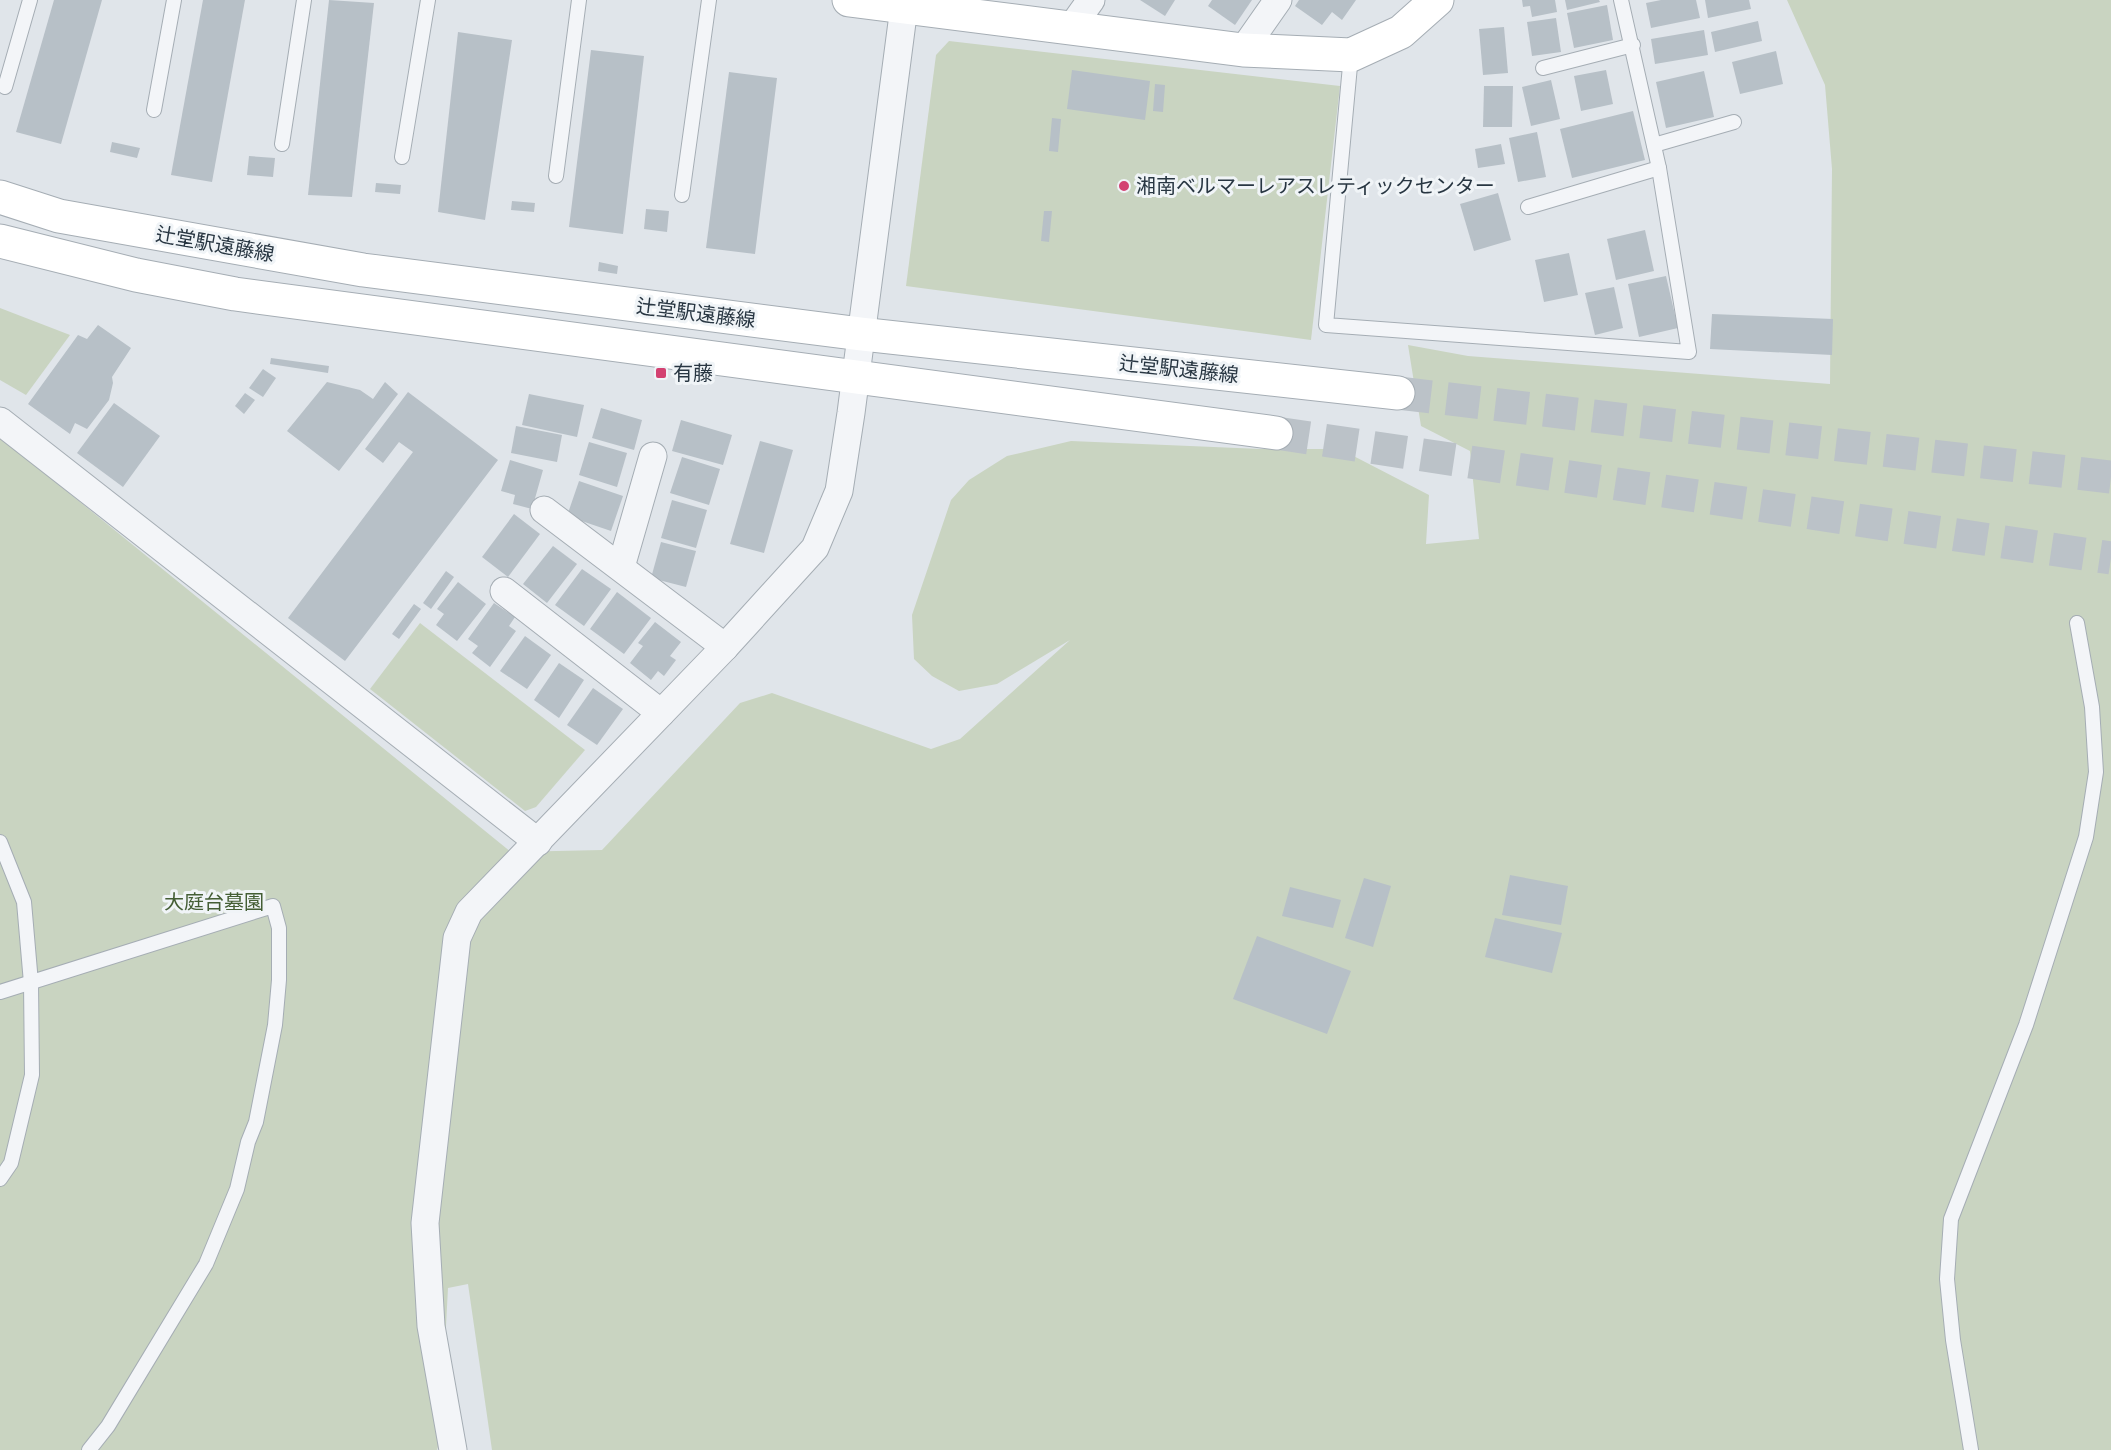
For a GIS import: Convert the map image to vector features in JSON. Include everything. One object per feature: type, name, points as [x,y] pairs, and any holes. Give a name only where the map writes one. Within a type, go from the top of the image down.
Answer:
[{"type":"street","points":[[849,0],[903,4],[1243,50],[1351,55],[1401,32],[1437,0]]},
{"type":"street","points":[[1071,28],[1090,0]]},
{"type":"street","points":[[1243,50],[1278,0]]},
{"type":"street","points":[[453,1450],[431,1326],[425,1223],[457,938],[469,912],[725,647],[815,548],[839,490],[903,4]]},
{"type":"street","name":"辻堂駅遠藤線","points":[[0,197],[59,216],[363,270],[861,334],[1398,393]]},
{"type":"street","points":[[0,241],[136,275],[235,294],[1276,433]]},
{"type":"street","points":[[0,421],[538,842]]},
{"type":"street","points":[[621,567],[653,456]]},
{"type":"street","points":[[544,510],[725,647]]},
{"type":"street","points":[[504,591],[661,712]]},
{"type":"lane","points":[[5,87],[30,0]]},
{"type":"lane","points":[[154,110],[174,0]]},
{"type":"lane","points":[[282,144],[304,0]]},
{"type":"lane","points":[[402,157],[428,0]]},
{"type":"lane","points":[[556,176],[579,0]]},
{"type":"lane","points":[[682,195],[709,0]]},
{"type":"lane","points":[[1351,55],[1326,325],[1689,352],[1659,168],[1621,0]]},
{"type":"lane","points":[[1543,68],[1633,45]]},
{"type":"lane","points":[[1654,144],[1734,122]]},
{"type":"lane","points":[[1528,207],[1659,168]]},
{"type":"lane","points":[[1971,1450],[1953,1340],[1947,1279],[1951,1218],[2026,1024],[2086,837],[2096,772],[2092,708],[2077,623]]},
{"type":"lane","points":[[0,842],[24,902],[30,983],[32,1075],[11,1163],[0,1179]]},
{"type":"lane","points":[[0,992],[273,906],[279,928],[279,980],[275,1025],[256,1122],[237,1189],[206,1264],[108,1426],[89,1450]]},
{"type":"green space","name":"大庭台墓園","points":[[1787,0],[2111,0],[2111,1450],[492,1450],[468,1284],[448,1288],[440,1439],[437,1450],[0,1450],[0,437],[511,852],[602,850],[740,703],[772,693],[931,749],[960,739],[1070,640],[997,684],[959,691],[932,676],[914,659],[912,615],[951,500],[969,480],[1007,456],[1071,441],[1261,449],[1340,449],[1429,495],[1426,544],[1479,539],[1470,451],[1421,426],[1408,345],[1468,356],[1830,384],[1832,169],[1825,85]]},
{"type":"green space","name":"湘南ベルマーレアスレティックセンター","points":[[949,41],[1340,86],[1311,340],[906,286],[936,55]]},
{"type":"green space","points":[[0,308],[70,335],[26,395],[0,380]]},
{"type":"green space","points":[[420,623],[585,750],[536,807],[525,811],[370,689]]},
{"type":"building","points":[[54,0],[102,0],[61,144],[16,132]]},
{"type":"building","points":[[203,0],[245,0],[212,182],[171,175]]},
{"type":"building","points":[[329,0],[374,3],[352,197],[308,195]]},
{"type":"building","points":[[1140,0],[1175,0],[1165,16]]},
{"type":"building","points":[[1212,0],[1252,0],[1235,25],[1208,6]]},
{"type":"building","points":[[1299,0],[1356,0],[1342,20],[1332,12],[1322,25],[1295,6]]},
{"type":"building","points":[[1522,0],[1555,0],[1557,12],[1532,17],[1530,6],[1523,7]]},
{"type":"building","points":[[1565,0],[1599,0],[1600,2],[1567,10]]},
{"type":"building","points":[[1661,0],[1696,0],[1700,18],[1651,28],[1646,3]]},
{"type":"building","points":[[1705,0],[1749,0],[1751,9],[1708,18]]},
{"type":"building","points":[[1607,5],[1613,40],[1574,48],[1567,13]]},
{"type":"building","points":[[1556,18],[1561,52],[1532,56],[1527,22]]},
{"type":"building","points":[[1758,21],[1762,41],[1715,52],[1711,32]]},
{"type":"building","points":[[1504,27],[1508,73],[1483,75],[1479,29]]},
{"type":"building","points":[[1704,30],[1708,55],[1655,64],[1651,39]]},
{"type":"building","points":[[458,32],[512,40],[485,220],[438,212]]},
{"type":"building","points":[[591,50],[644,56],[623,234],[569,227]]},
{"type":"building","points":[[1776,51],[1783,84],[1740,94],[1732,62]]},
{"type":"building","points":[[1072,70],[1150,81],[1145,120],[1067,109]]},
{"type":"building","points":[[1606,70],[1613,104],[1581,111],[1574,76]]},
{"type":"building","points":[[1704,71],[1714,117],[1666,128],[1656,82]]},
{"type":"building","points":[[729,72],[777,78],[755,254],[706,248]]},
{"type":"building","points":[[1551,80],[1560,119],[1531,126],[1522,87]]},
{"type":"building","points":[[1155,84],[1165,85],[1163,112],[1153,111]]},
{"type":"building","points":[[1484,86],[1513,86],[1512,127],[1483,127]]},
{"type":"building","points":[[1633,111],[1645,160],[1572,178],[1560,129]]},
{"type":"building","points":[[1052,118],[1061,119],[1058,152],[1049,151]]},
{"type":"building","points":[[1537,132],[1546,177],[1518,182],[1509,138]]},
{"type":"building","points":[[112,142],[140,148],[137,158],[110,152]]},
{"type":"building","points":[[1501,144],[1505,164],[1478,168],[1475,149]]},
{"type":"building","points":[[249,156],[275,158],[273,177],[247,175]]},
{"type":"building","points":[[376,183],[401,185],[400,194],[375,192]]},
{"type":"building","points":[[1498,193],[1511,240],[1474,251],[1460,204]]},
{"type":"building","points":[[512,201],[535,203],[534,212],[511,210]]},
{"type":"building","points":[[646,209],[669,211],[667,232],[644,229]]},
{"type":"building","points":[[1044,211],[1052,211],[1049,242],[1041,241]]},
{"type":"building","points":[[1645,230],[1654,271],[1616,280],[1607,239]]},
{"type":"building","points":[[1569,253],[1578,295],[1544,302],[1535,260]]},
{"type":"building","points":[[599,262],[618,266],[617,274],[598,271]]},
{"type":"building","points":[[1666,276],[1678,328],[1639,337],[1628,284]]},
{"type":"building","points":[[1614,287],[1623,328],[1595,335],[1585,293]]},
{"type":"building","points":[[1712,314],[1833,319],[1832,355],[1710,349]]},
{"type":"building","points":[[98,325],[131,348],[112,377],[109,400],[87,429],[75,423],[70,434],[28,404],[78,335],[87,339]]},
{"type":"building","points":[[271,358],[329,366],[328,373],[270,364]]},
{"type":"building","points":[[263,369],[276,378],[263,397],[249,388]]},
{"type":"building","points":[[327,382],[360,390],[373,399],[385,382],[398,394],[339,471],[287,431]]},
{"type":"building","points":[[408,392],[498,460],[345,661],[288,618],[413,452],[399,442],[383,463],[365,449]]},
{"type":"building","points":[[245,393],[255,400],[244,414],[235,406]]},
{"type":"building","points":[[529,394],[584,405],[577,437],[522,425]]},
{"type":"building","points":[[114,403],[160,436],[123,487],[77,453]]},
{"type":"building","points":[[601,408],[642,420],[634,450],[592,438]]},
{"type":"building","points":[[681,420],[732,435],[723,465],[672,451]]},
{"type":"building","points":[[516,426],[562,435],[557,462],[511,453]]},
{"type":"building","points":[[760,441],[793,450],[764,553],[730,544]]},
{"type":"building","points":[[589,442],[627,453],[617,487],[579,475]]},
{"type":"building","points":[[682,457],[720,469],[709,505],[670,493]]},
{"type":"building","points":[[510,460],[543,470],[532,509],[513,504],[515,495],[501,491]]},
{"type":"building","points":[[579,481],[623,496],[611,531],[567,516]]},
{"type":"building","points":[[672,500],[707,510],[696,548],[661,538]]},
{"type":"building","points":[[514,514],[540,534],[508,577],[482,557]]},
{"type":"building","points":[[661,542],[696,551],[686,587],[651,578]]},
{"type":"building","points":[[553,546],[577,564],[547,603],[523,584]]},
{"type":"building","points":[[582,569],[611,589],[584,626],[555,605]]},
{"type":"building","points":[[446,571],[454,577],[431,609],[423,603]]},
{"type":"building","points":[[458,582],[486,604],[457,641],[436,625],[444,614],[437,609]]},
{"type":"building","points":[[617,592],[651,618],[624,654],[590,629]]},
{"type":"building","points":[[494,603],[515,617],[509,626],[516,631],[490,667],[472,653],[478,646],[468,639]]},
{"type":"building","points":[[414,604],[421,609],[399,639],[392,634]]},
{"type":"building","points":[[655,622],[681,642],[670,656],[676,660],[664,676],[658,671],[651,680],[630,663],[643,646],[638,643]]},
{"type":"building","points":[[525,636],[551,655],[527,689],[500,671]]},
{"type":"building","points":[[559,663],[584,680],[559,718],[534,700]]},
{"type":"building","points":[[593,688],[623,709],[597,745],[567,725]]},
{"type":"building","points":[[1510,875],[1568,886],[1561,925],[1502,915]]},
{"type":"building","points":[[1364,878],[1391,886],[1373,947],[1345,938]]},
{"type":"building","points":[[1290,887],[1341,900],[1333,928],[1282,916]]},
{"type":"building","points":[[1495,918],[1562,933],[1552,973],[1485,957]]},
{"type":"building","points":[[1257,936],[1351,971],[1327,1034],[1233,999]]},
{"type":"tunnel","points":[[1398,393],[2111,477]]},
{"type":"tunnel","points":[[1276,433],[2111,558]]},
{"type":"place","name":"湘南ベルマーレアスレティックセンター","points":[[1124,186]]},
{"type":"place","name":"有藤","points":[[661,373]]}]
